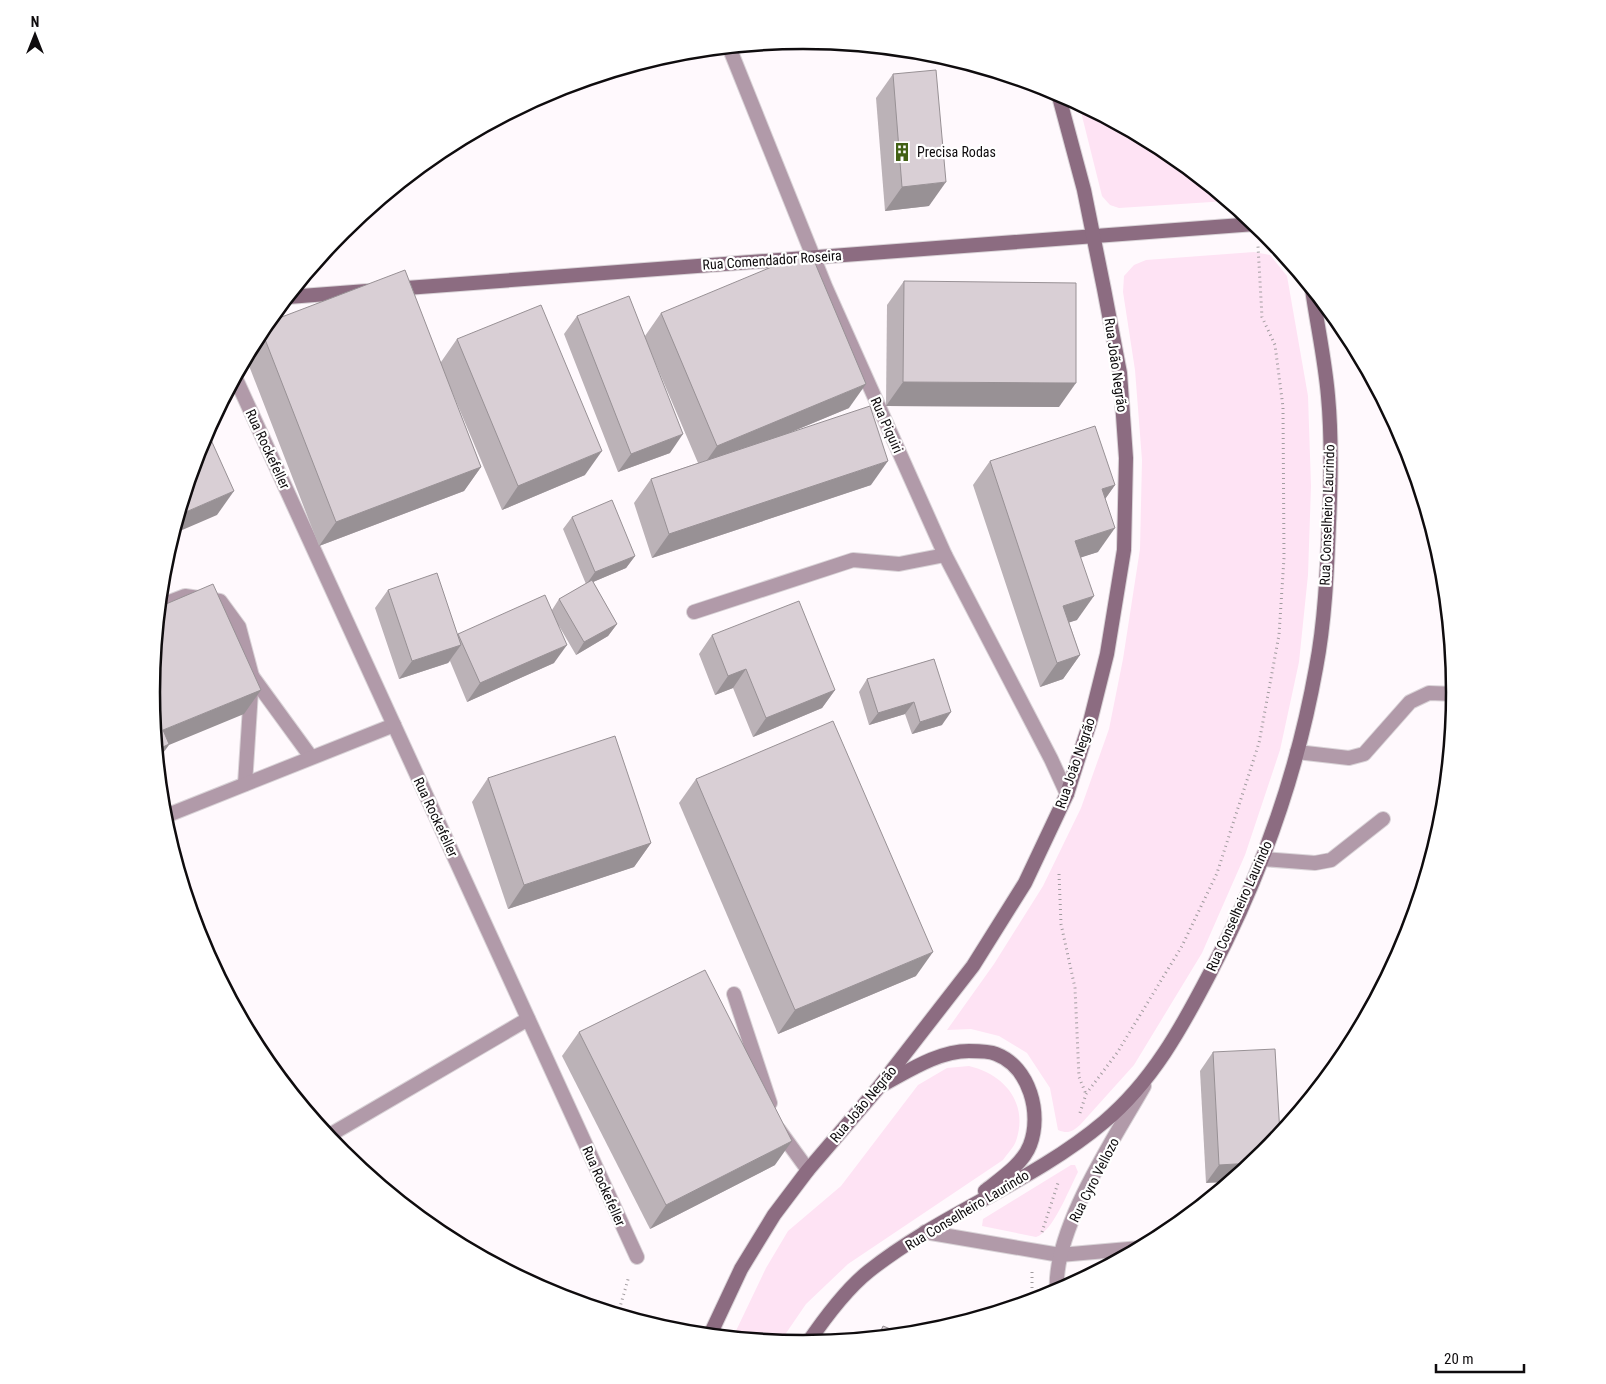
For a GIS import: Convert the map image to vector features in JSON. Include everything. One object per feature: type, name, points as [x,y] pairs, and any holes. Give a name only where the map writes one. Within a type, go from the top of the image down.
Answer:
[{"type":"main road","name":"Rua João Negrão","points":[[713,1329],[745,1261],[774,1215],[808,1170],[879,1087],[973,966],[1026,884],[1067,794],[1090,722],[1104,664],[1124,550],[1126,458],[1120,374],[1084,190],[1061,103]]},
{"type":"main road","name":"Rua Comendador Roseira","points":[[297,295],[1245,225]]},
{"type":"main road","name":"Rua Conselheiro Laurindo","points":[[813,1335],[821,1323],[866,1273],[925,1232],[1068,1151],[1107,1120],[1151,1074],[1187,1018],[1225,945],[1262,859],[1297,752],[1316,667],[1327,577],[1331,483],[1328,395],[1314,301]]},
{"type":"main road","points":[[879,1087],[914,1067],[945,1054],[968,1051],[996,1054],[1016,1068],[1032,1096],[1036,1122],[1030,1146],[1017,1163],[960,1213]]},
{"type":"street","name":"Rua Piquiri","points":[[731,53],[814,257],[945,555],[1051,758],[1067,794]]},
{"type":"street","name":"Rua Rockefeller","points":[[238,384],[637,1258]]},
{"type":"street","points":[[694,612],[853,560],[899,564],[945,555]]},
{"type":"street","points":[[166,604],[185,596],[220,601],[239,627],[252,676],[245,784]]},
{"type":"street","points":[[252,676],[311,757]]},
{"type":"street","points":[[1297,752],[1349,758],[1364,754],[1410,702],[1428,693],[1446,694]]},
{"type":"street","points":[[171,814],[394,725]]},
{"type":"street","points":[[1262,859],[1315,863],[1331,860],[1382,819]]},
{"type":"street","points":[[734,994],[778,1128],[808,1170]]},
{"type":"street","points":[[334,1132],[528,1019]]},
{"type":"street","name":"Rua Cyro Vellozo","points":[[1058,1282],[1060,1255],[1076,1211],[1151,1074]]},
{"type":"street","points":[[925,1232],[1060,1255],[1124,1249]]},
{"type":"path","points":[[1078,1118],[1086,1094],[1117,1053],[1186,938],[1217,873],[1259,743],[1279,635],[1284,558],[1283,407],[1275,346],[1262,316],[1259,259]]},
{"type":"path","points":[[1059,874],[1061,924],[1075,988],[1079,1076],[1086,1094]]},
{"type":"path","points":[[1042,1231],[1060,1175]]},
{"type":"path","points":[[620,1308],[626,1284],[637,1258]]},
{"type":"path","points":[[1030,1276],[1031,1293]]},
{"type":"shaded area","points":[[1081,112],[1125,135],[1160,157],[1219,202],[1119,208],[1110,205],[1102,196]]},
{"type":"shaded area","points":[[1254,252],[1270,255],[1287,276],[1308,396],[1311,486],[1308,575],[1299,662],[1280,750],[1245,855],[1202,953],[1134,1065],[1080,1125],[1072,1131],[1065,1132],[1058,1130],[1050,1088],[1027,1053],[999,1036],[971,1029],[947,1030],[994,964],[1043,886],[1081,808],[1109,729],[1123,659],[1140,549],[1142,460],[1135,370],[1123,292],[1124,276],[1134,265],[1146,260]]},
{"type":"shaded area","points":[[969,1066],[982,1070],[1003,1083],[1011,1092],[1019,1114],[1019,1127],[1015,1143],[1003,1160],[848,1264],[806,1304],[785,1335],[736,1332],[766,1268],[788,1231],[841,1186],[918,1085],[947,1068]]},
{"type":"shaded area","points":[[1071,1165],[1075,1165],[1078,1172],[1054,1219],[1042,1233],[1036,1237],[982,1226],[983,1219]]},
{"type":"building","points":[[936,70],[946,182],[902,187],[893,74]]},
{"type":"building","points":[[810,251],[866,384],[717,446],[661,313]]},
{"type":"building","points":[[405,270],[481,467],[336,522],[265,340],[281,317]]},
{"type":"building","points":[[904,281],[1076,283],[1076,383],[903,382]]},
{"type":"building","points":[[629,296],[683,434],[631,454],[577,316]]},
{"type":"building","points":[[541,305],[602,451],[518,486],[457,339]]},
{"type":"building","points":[[870,406],[888,461],[669,534],[651,479]]},
{"type":"building","points":[[1095,426],[1115,485],[1102,489],[1115,528],[1075,541],[1094,596],[1063,606],[1080,655],[1057,663],[990,461]]},
{"type":"building","points":[[211,441],[234,491],[186,512],[194,485]]},
{"type":"building","points":[[612,500],[635,556],[595,572],[572,517]]},
{"type":"building","points":[[437,573],[461,645],[412,661],[388,590]]},
{"type":"building","points":[[592,580],[617,624],[584,642],[559,599]]},
{"type":"building","points":[[213,584],[261,690],[163,730],[169,744],[162,747],[160,692],[161,650],[166,604]]},
{"type":"building","points":[[545,595],[567,645],[480,683],[458,634]]},
{"type":"building","points":[[799,601],[835,690],[766,718],[746,669],[728,676],[712,635]]},
{"type":"building","points":[[934,659],[951,712],[920,722],[914,702],[878,713],[867,679]]},
{"type":"building","points":[[833,721],[933,952],[795,1010],[696,779]]},
{"type":"building","points":[[615,736],[651,843],[524,885],[488,778]]},
{"type":"building","points":[[705,970],[792,1141],[666,1205],[579,1032]]},
{"type":"building","points":[[1275,1049],[1279,1124],[1240,1164],[1219,1165],[1213,1052]]},
{"type":"building","points":[[883,1326],[891,1329],[887,1330],[881,1331]]},
{"type":"place","name":"Precisa Rodas","points":[[902,152]]}]
